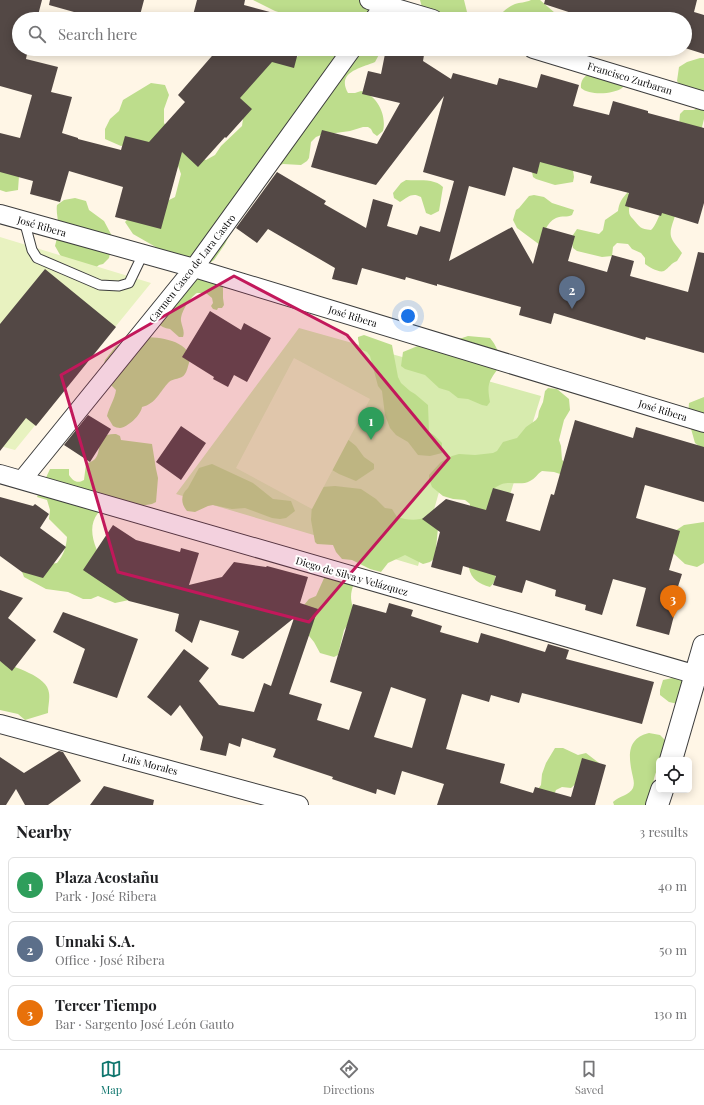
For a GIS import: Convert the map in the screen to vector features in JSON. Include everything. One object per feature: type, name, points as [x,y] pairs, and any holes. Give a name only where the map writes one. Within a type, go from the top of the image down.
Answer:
[{"type":"street","points":[[377,12],[381,1],[413,12]]},
{"type":"street","name":"Carmen Casco de Lara Castro","points":[[22,480],[194,268],[347,56]]},
{"type":"street","name":"Francisco Zurbaran","points":[[556,56],[704,101]]},
{"type":"street","name":"José Ribera","points":[[0,214],[194,268],[704,423]]},
{"type":"street","name":"Diego de Silva y Velázquez","points":[[0,474],[700,676]]},
{"type":"street","points":[[672,757],[700,676],[704,646]]},
{"type":"street","name":"Luis Morales","points":[[0,724],[299,805]]},
{"type":"street","points":[[657,805],[661,793]]},
{"type":"lane","points":[[24,220],[32,250],[37,258],[100,285],[119,286],[130,283],[143,254]]},
{"type":"highlighted area","points":[[234,276],[347,335],[449,458],[309,622],[118,572],[61,375]]},
{"type":"green space","points":[[253,0],[377,0],[377,12],[275,11]]},
{"type":"green space","points":[[420,0],[464,0],[467,12],[429,12],[422,7]]},
{"type":"green space","points":[[531,0],[540,0],[554,12],[503,12],[512,5]]},
{"type":"green space","points":[[378,56],[375,62],[352,72],[345,80],[345,86],[348,93],[361,91],[367,93],[376,101],[380,106],[384,119],[383,131],[377,136],[368,127],[363,127],[350,131],[321,135],[316,137],[311,142],[309,158],[301,165],[283,164],[267,171],[231,217],[229,236],[225,244],[214,260],[207,265],[161,250],[133,234],[125,222],[133,213],[175,197],[181,174],[177,163],[132,143],[121,146],[105,139],[105,129],[110,119],[119,111],[123,100],[151,83],[165,85],[169,95],[164,109],[164,123],[178,143],[195,156],[206,160],[215,155],[221,146],[242,126],[245,105],[244,102],[229,92],[264,59],[287,60],[297,57]]},
{"type":"green space","points":[[704,58],[704,119],[701,131],[679,125],[680,114],[684,110],[694,110],[697,108],[677,81],[679,67],[687,62]]},
{"type":"green space","points":[[594,70],[630,78],[622,88],[613,92],[596,93],[585,91],[581,88],[581,82]]},
{"type":"green space","points":[[0,159],[19,176],[18,190],[6,192],[0,190]]},
{"type":"green space","points":[[546,161],[572,164],[574,177],[573,182],[555,185],[533,177],[532,172],[536,163]]},
{"type":"green space","points":[[406,180],[426,180],[435,182],[443,187],[439,211],[431,215],[426,213],[421,197],[415,195],[410,196],[400,202],[394,198],[393,193],[401,183]]},
{"type":"green space","points":[[628,192],[630,200],[630,215],[642,228],[651,230],[663,209],[675,215],[671,236],[674,243],[682,253],[677,261],[664,271],[651,268],[645,264],[645,258],[641,253],[632,249],[628,244],[617,243],[613,247],[612,256],[602,257],[577,251],[573,248],[571,238],[577,229],[599,234],[603,230],[605,220],[618,211],[621,201]]},
{"type":"green space","points":[[534,195],[544,197],[552,203],[574,210],[572,215],[558,217],[550,223],[545,230],[540,245],[517,228],[513,220],[516,210],[529,196]]},
{"type":"green space","points":[[75,198],[86,201],[89,210],[104,221],[113,240],[109,258],[93,270],[63,260],[55,246],[58,227],[57,205],[64,200]]},
{"type":"green space","points":[[0,237],[151,283],[15,450],[0,446]]},
{"type":"green space","points":[[176,276],[218,279],[223,287],[224,305],[222,308],[218,308],[217,310],[213,309],[211,306],[213,303],[212,298],[206,293],[197,293],[191,298],[181,318],[184,331],[183,337],[179,337],[170,329],[160,325],[149,311],[153,303],[166,299]]},
{"type":"green space","points":[[299,328],[541,396],[509,498],[441,485],[418,566],[176,494]]},
{"type":"green space","points":[[364,335],[392,345],[398,377],[401,383],[428,405],[429,432],[442,443],[442,453],[430,456],[418,455],[408,442],[396,435],[390,428],[385,415],[382,391],[378,386],[370,356],[367,352],[360,349],[358,337]]},
{"type":"green space","points":[[468,336],[490,338],[500,357],[501,364],[489,385],[488,390],[490,402],[487,406],[468,399],[458,398],[449,391],[439,388],[425,375],[405,369],[401,366],[403,352],[425,343],[451,344]]},
{"type":"green space","points":[[144,337],[166,339],[181,345],[189,356],[189,363],[186,373],[183,376],[169,382],[151,403],[142,407],[137,417],[130,423],[120,428],[116,427],[113,426],[107,416],[116,390],[106,380],[103,368],[105,360],[116,346]]},
{"type":"green space","points":[[294,358],[370,399],[312,509],[236,468]]},
{"type":"green space","points":[[548,388],[557,389],[569,399],[570,410],[564,420],[559,440],[562,460],[571,467],[560,474],[542,471],[527,482],[505,483],[493,489],[495,580],[490,587],[476,580],[469,568],[470,504],[465,500],[443,496],[432,487],[429,475],[441,462],[452,456],[459,454],[475,455],[493,453],[497,451],[503,442],[517,438],[526,427],[538,417],[545,391]]},
{"type":"green space","points":[[704,397],[704,450],[695,443],[688,418],[689,403]]},
{"type":"green space","points":[[109,434],[116,434],[120,436],[121,440],[152,444],[158,478],[156,502],[152,504],[98,513],[93,523],[92,534],[95,546],[108,570],[129,600],[115,603],[98,596],[91,599],[83,599],[68,592],[46,589],[24,577],[21,569],[57,563],[64,551],[67,537],[49,519],[50,510],[47,500],[37,497],[50,469],[69,469],[69,475],[74,480],[79,482],[84,480],[86,464],[95,459],[102,439]]},
{"type":"green space","points":[[346,438],[356,446],[364,457],[374,464],[374,469],[356,481],[327,467]]},
{"type":"green space","points":[[212,464],[253,483],[273,499],[291,501],[295,511],[286,518],[280,519],[272,518],[245,508],[232,509],[213,505],[195,512],[187,511],[182,500],[185,491],[199,468]]},
{"type":"green space","points":[[335,486],[361,489],[376,499],[385,508],[392,509],[397,517],[412,520],[427,517],[438,528],[435,558],[430,562],[423,564],[405,555],[388,563],[381,572],[370,569],[352,560],[342,559],[336,552],[333,545],[317,544],[315,542],[311,520],[312,504],[322,487]]},
{"type":"green space","points":[[704,522],[704,563],[697,567],[685,564],[672,552],[672,533],[684,525]]},
{"type":"green space","points":[[325,576],[354,583],[351,592],[351,599],[355,614],[344,630],[338,655],[334,657],[320,653],[314,642],[305,631],[304,605],[309,599],[316,596]]},
{"type":"green space","points":[[0,661],[29,673],[43,682],[49,693],[48,713],[25,720],[18,714],[0,710]]},
{"type":"green space","points":[[682,676],[686,678],[678,704],[669,702],[660,695],[663,680]]},
{"type":"green space","points":[[649,733],[660,735],[665,740],[668,755],[667,757],[656,757],[656,772],[653,782],[652,805],[614,805],[613,802],[633,788],[634,782],[630,753],[633,743],[642,735]]},
{"type":"green space","points":[[555,748],[563,748],[578,755],[586,753],[599,763],[571,788],[562,787],[556,790],[553,797],[526,805],[541,785],[542,774],[546,763]]},
{"type":"building","points":[[0,0],[42,0],[39,12],[12,12],[12,56],[27,56],[26,59],[58,67],[51,92],[72,97],[62,133],[78,139],[121,150],[125,136],[149,142],[185,102],[178,95],[212,56],[297,56],[294,68],[272,62],[240,98],[252,109],[198,167],[182,152],[161,229],[115,217],[123,187],[69,171],[60,202],[30,194],[33,181],[0,172],[0,133],[20,138],[32,95],[0,86]]},
{"type":"building","points":[[50,0],[144,0],[141,12],[74,12],[49,5]]},
{"type":"building","points":[[197,0],[245,0],[244,5],[270,12],[194,12]]},
{"type":"building","points":[[545,0],[697,0],[694,12],[704,15],[704,54],[692,50],[692,12],[569,12],[544,4]]},
{"type":"building","points":[[385,56],[424,56],[423,61],[451,79],[453,73],[497,85],[499,78],[537,88],[541,74],[579,85],[573,106],[609,115],[613,101],[648,111],[648,113],[704,128],[704,203],[698,224],[662,213],[661,216],[625,206],[629,193],[590,183],[592,176],[540,162],[537,174],[513,167],[505,196],[469,186],[449,261],[512,227],[533,264],[543,227],[575,236],[568,261],[607,272],[612,255],[634,261],[630,276],[688,292],[698,252],[704,253],[704,353],[646,337],[645,340],[554,313],[551,324],[519,315],[521,307],[437,284],[437,286],[406,277],[405,280],[362,268],[357,285],[332,279],[335,268],[268,229],[257,243],[236,228],[277,172],[326,201],[324,204],[366,228],[373,199],[393,205],[387,226],[417,235],[420,226],[440,232],[454,181],[423,172],[444,96],[376,185],[311,167],[322,130],[377,144],[400,103],[362,94],[368,71],[381,74]]},
{"type":"building","points":[[45,269],[116,327],[36,426],[26,418],[0,451],[0,324]]},
{"type":"building","points":[[210,311],[241,330],[244,323],[271,338],[247,382],[234,375],[228,387],[213,379],[214,377],[182,357]]},
{"type":"building","points":[[88,415],[111,429],[90,462],[64,445]]},
{"type":"building","points":[[575,420],[633,438],[636,427],[704,447],[704,502],[645,485],[636,518],[680,531],[669,570],[682,574],[674,599],[678,600],[669,635],[636,626],[646,588],[613,579],[602,615],[585,610],[586,605],[555,596],[556,590],[526,580],[522,593],[493,585],[496,576],[463,566],[461,575],[431,567],[440,532],[422,519],[446,499],[486,510],[493,488],[514,494],[506,521],[540,531],[551,494],[554,495]]},
{"type":"building","points":[[181,426],[206,443],[181,480],[156,462]]},
{"type":"building","points":[[0,497],[33,506],[35,504],[49,514],[40,528],[66,547],[43,578],[22,572],[0,556]]},
{"type":"building","points":[[113,525],[136,540],[180,552],[181,548],[199,553],[189,585],[222,577],[234,562],[267,566],[308,577],[300,603],[318,609],[289,694],[322,704],[317,720],[349,730],[362,692],[330,682],[353,604],[386,613],[389,603],[413,610],[411,616],[442,626],[440,632],[478,643],[481,633],[545,652],[548,644],[569,650],[566,659],[654,682],[642,724],[522,693],[519,703],[491,695],[489,702],[462,694],[446,749],[505,764],[500,783],[533,793],[535,787],[571,797],[582,758],[606,765],[595,805],[437,805],[444,784],[402,771],[395,795],[377,789],[376,794],[332,779],[333,777],[273,757],[276,749],[242,738],[240,747],[229,743],[226,756],[200,750],[203,737],[180,705],[171,716],[147,697],[184,649],[209,668],[199,681],[219,705],[254,712],[264,683],[271,686],[294,618],[243,659],[231,655],[239,631],[200,620],[192,643],[175,631],[179,614],[129,601],[83,570]],"holes":[[[391,687],[426,699],[412,748],[374,737]]]},
{"type":"building","points":[[0,590],[23,598],[8,618],[36,640],[12,671],[0,661]]},
{"type":"building","points":[[63,612],[138,639],[117,698],[73,683],[85,649],[53,632]]},
{"type":"building","points":[[59,751],[63,752],[81,781],[48,805],[25,805],[16,789],[6,805],[0,805],[0,757],[24,773]]},
{"type":"building","points":[[104,786],[154,800],[153,805],[90,805]]},
{"type":"place","name":"Unnaki S.A.","points":[[572,309]]},
{"type":"place","name":"Plaza Acostañu","points":[[371,440]]},
{"type":"place","name":"Tercer Tiempo","points":[[673,618]]}]
